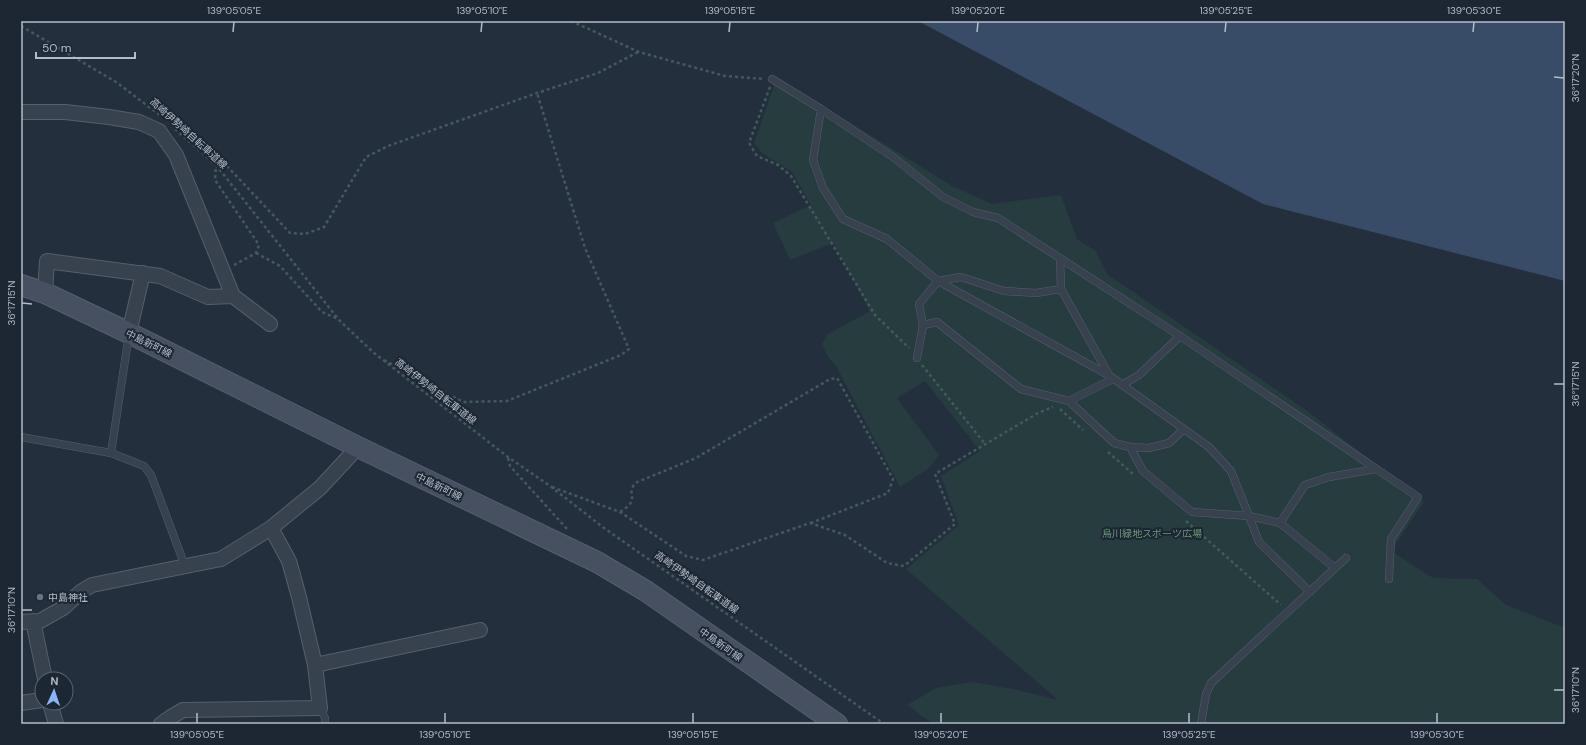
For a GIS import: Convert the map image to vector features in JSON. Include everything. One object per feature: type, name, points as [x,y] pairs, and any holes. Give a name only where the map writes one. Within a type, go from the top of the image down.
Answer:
[{"type":"main road","name":"中島新町線","points":[[21,285],[45,293],[129,333],[358,447],[597,562],[646,591],[837,724]]},
{"type":"street","points":[[21,112],[65,112],[109,117],[139,122],[159,131],[176,155],[233,296],[270,324]]},
{"type":"street","points":[[45,293],[48,261],[160,276],[208,297],[233,296]]},
{"type":"street","points":[[129,333],[143,273]]},
{"type":"street","points":[[42,671],[27,622],[40,621],[63,608],[82,591],[92,585],[221,559],[271,528],[320,488],[358,447]]},
{"type":"street","points":[[162,724],[182,710],[320,708],[314,664],[299,597],[288,561],[271,528]]},
{"type":"street","points":[[314,664],[480,630]]},
{"type":"street","points":[[21,703],[34,701]]},
{"type":"street","points":[[52,711],[56,724]]},
{"type":"lane","points":[[772,79],[821,109],[893,157],[943,197],[972,212],[998,218],[1180,336],[1418,497],[1391,539],[1389,579]]},
{"type":"lane","points":[[821,109],[813,160],[823,188],[843,219],[887,239],[938,281],[1111,377],[1209,447],[1231,471],[1259,542],[1310,592]]},
{"type":"lane","points":[[1060,258],[1061,289],[1111,377]]},
{"type":"lane","points":[[917,358],[923,325],[919,304],[938,281],[962,277],[1004,291],[1036,293],[1061,289]]},
{"type":"lane","points":[[923,325],[937,322],[1021,389],[1069,401],[1114,443],[1130,447],[1149,448],[1169,443],[1184,429]]},
{"type":"lane","points":[[111,453],[129,333]]},
{"type":"lane","points":[[1122,385],[1139,375],[1180,336]]},
{"type":"lane","points":[[1069,401],[1111,377]]},
{"type":"lane","points":[[21,437],[111,453],[144,466],[151,475],[185,566]]},
{"type":"lane","points":[[1130,447],[1143,471],[1192,512],[1249,516],[1280,523],[1336,568]]},
{"type":"lane","points":[[1280,523],[1305,486],[1329,477],[1376,469]]},
{"type":"lane","points":[[1201,724],[1206,694],[1211,683],[1346,558]]},
{"type":"lane","points":[[320,708],[326,718],[325,724]]},
{"type":"path","points":[[571,21],[639,52],[725,76],[772,79],[749,143],[757,156],[778,165],[791,176],[875,315],[911,350],[985,444]]},
{"type":"path","name":"高崎伊勢崎自転車道線","points":[[21,26],[80,59],[116,82],[162,118]]},
{"type":"path","points":[[223,270],[256,253],[259,245],[215,180],[216,165],[227,166],[290,233],[305,234],[324,227],[366,158],[388,146],[537,93],[598,74],[639,52]]},
{"type":"path","points":[[378,356],[463,402],[507,401],[621,355],[629,349],[586,248],[537,93]]},
{"type":"path","name":"高崎伊勢崎自転車道線","points":[[174,128],[216,165],[339,320],[378,356],[508,457],[550,486],[604,528],[884,724]]},
{"type":"path","points":[[256,253],[280,266],[322,312],[339,320]]},
{"type":"path","points":[[550,486],[620,512],[686,556],[703,560],[810,523],[888,493],[893,479],[837,378],[830,379],[696,458],[635,483],[632,488],[632,503],[620,512]]},
{"type":"path","points":[[810,523],[845,535],[887,563],[904,566],[955,524],[935,474],[1038,413],[1056,406],[1086,432]]},
{"type":"path","points":[[1104,448],[1134,474]]},
{"type":"path","points":[[508,457],[510,466],[568,529],[566,547]]},
{"type":"path","points":[[1181,517],[1288,612]]},
{"type":"green space","name":"烏川緑地スポーツ広場","points":[[777,77],[952,186],[992,204],[1061,195],[1077,239],[1096,251],[1107,274],[1306,410],[1424,502],[1391,551],[1433,578],[1477,579],[1506,605],[1565,628],[1565,724],[933,724],[907,705],[936,688],[972,682],[1013,689],[1058,700],[906,569],[959,525],[941,476],[980,451],[925,381],[897,398],[939,455],[928,469],[900,487],[836,366],[828,357],[822,344],[828,334],[870,311],[833,243],[790,260],[773,223],[811,205],[792,172],[762,153],[754,143]]},
{"type":"water","points":[[918,21],[1565,21],[1565,281],[1263,204]]},
{"type":"place","name":"中島神社","points":[[40,597]]}]
